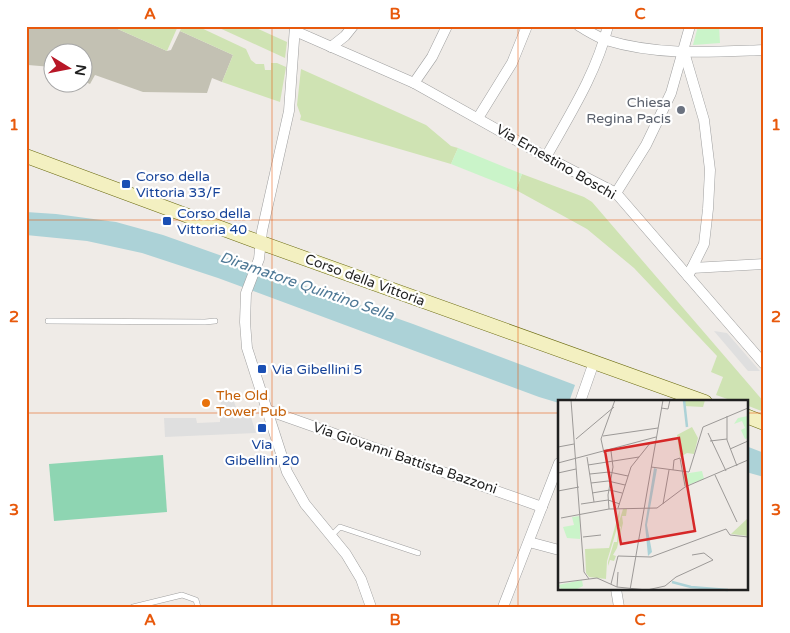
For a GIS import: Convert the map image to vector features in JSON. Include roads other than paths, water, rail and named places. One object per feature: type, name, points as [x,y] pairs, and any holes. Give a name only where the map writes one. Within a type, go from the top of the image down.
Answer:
[{"type":"main road","name":"Corso della Vittoria","points":[[26,156],[700,400]]},
{"type":"main road","points":[[748,417],[764,422]]},
{"type":"street","points":[[331,47],[345,36],[353,26]]},
{"type":"street","points":[[414,83],[432,57],[447,26]]},
{"type":"street","points":[[478,118],[512,63],[527,26]]},
{"type":"street","points":[[579,26],[605,40],[649,50],[684,52],[764,50]]},
{"type":"street","points":[[546,157],[594,69],[608,26]]},
{"type":"street","points":[[616,194],[646,145],[671,93],[690,26]]},
{"type":"street","points":[[295,29],[289,111],[259,259],[247,290],[245,322],[247,348],[287,472],[294,488],[346,554],[361,579],[371,607]]},
{"type":"street","name":"Via Ernestino Boschi","points":[[295,29],[331,47],[414,83],[616,194],[690,272],[764,364]]},
{"type":"street","points":[[684,52],[704,120],[710,170],[704,244],[690,272]]},
{"type":"street","points":[[690,272],[764,264]]},
{"type":"street","points":[[581,400],[594,362]]},
{"type":"street","name":"Via Giovanni Battista Bazzoni","points":[[267,410],[542,507]]},
{"type":"street","points":[[503,607],[558,466]]},
{"type":"street","points":[[529,542],[558,550]]},
{"type":"street","points":[[616,590],[619,607]]},
{"type":"lane","points":[[48,321],[215,321]]},
{"type":"lane","points":[[331,536],[340,527],[418,553]]},
{"type":"lane","points":[[133,607],[182,595],[196,600],[198,607]]},
{"type":"water","points":[[26,212],[116,222],[163,235],[225,257],[264,273],[413,324],[575,385],[570,400],[558,400],[558,403],[218,278],[142,253],[87,241],[26,235]]},
{"type":"water","points":[[748,447],[764,453],[764,477],[748,473]]},
{"type":"place","name":"Chiesa Regina Pacis","points":[[681,110]]},
{"type":"place","name":"Corso della Vittoria 33/F","points":[[126,184]]},
{"type":"place","name":"Corso della Vittoria 40","points":[[167,221]]},
{"type":"place","name":"Via Gibellini 5","points":[[262,369]]},
{"type":"place","name":"The Old Tower Pub","points":[[206,403]]},
{"type":"place","name":"Via Gibellini 20","points":[[262,428]]},
{"type":"water label","name":"Diramatore Quintino Sella","points":[[307,286]]}]
